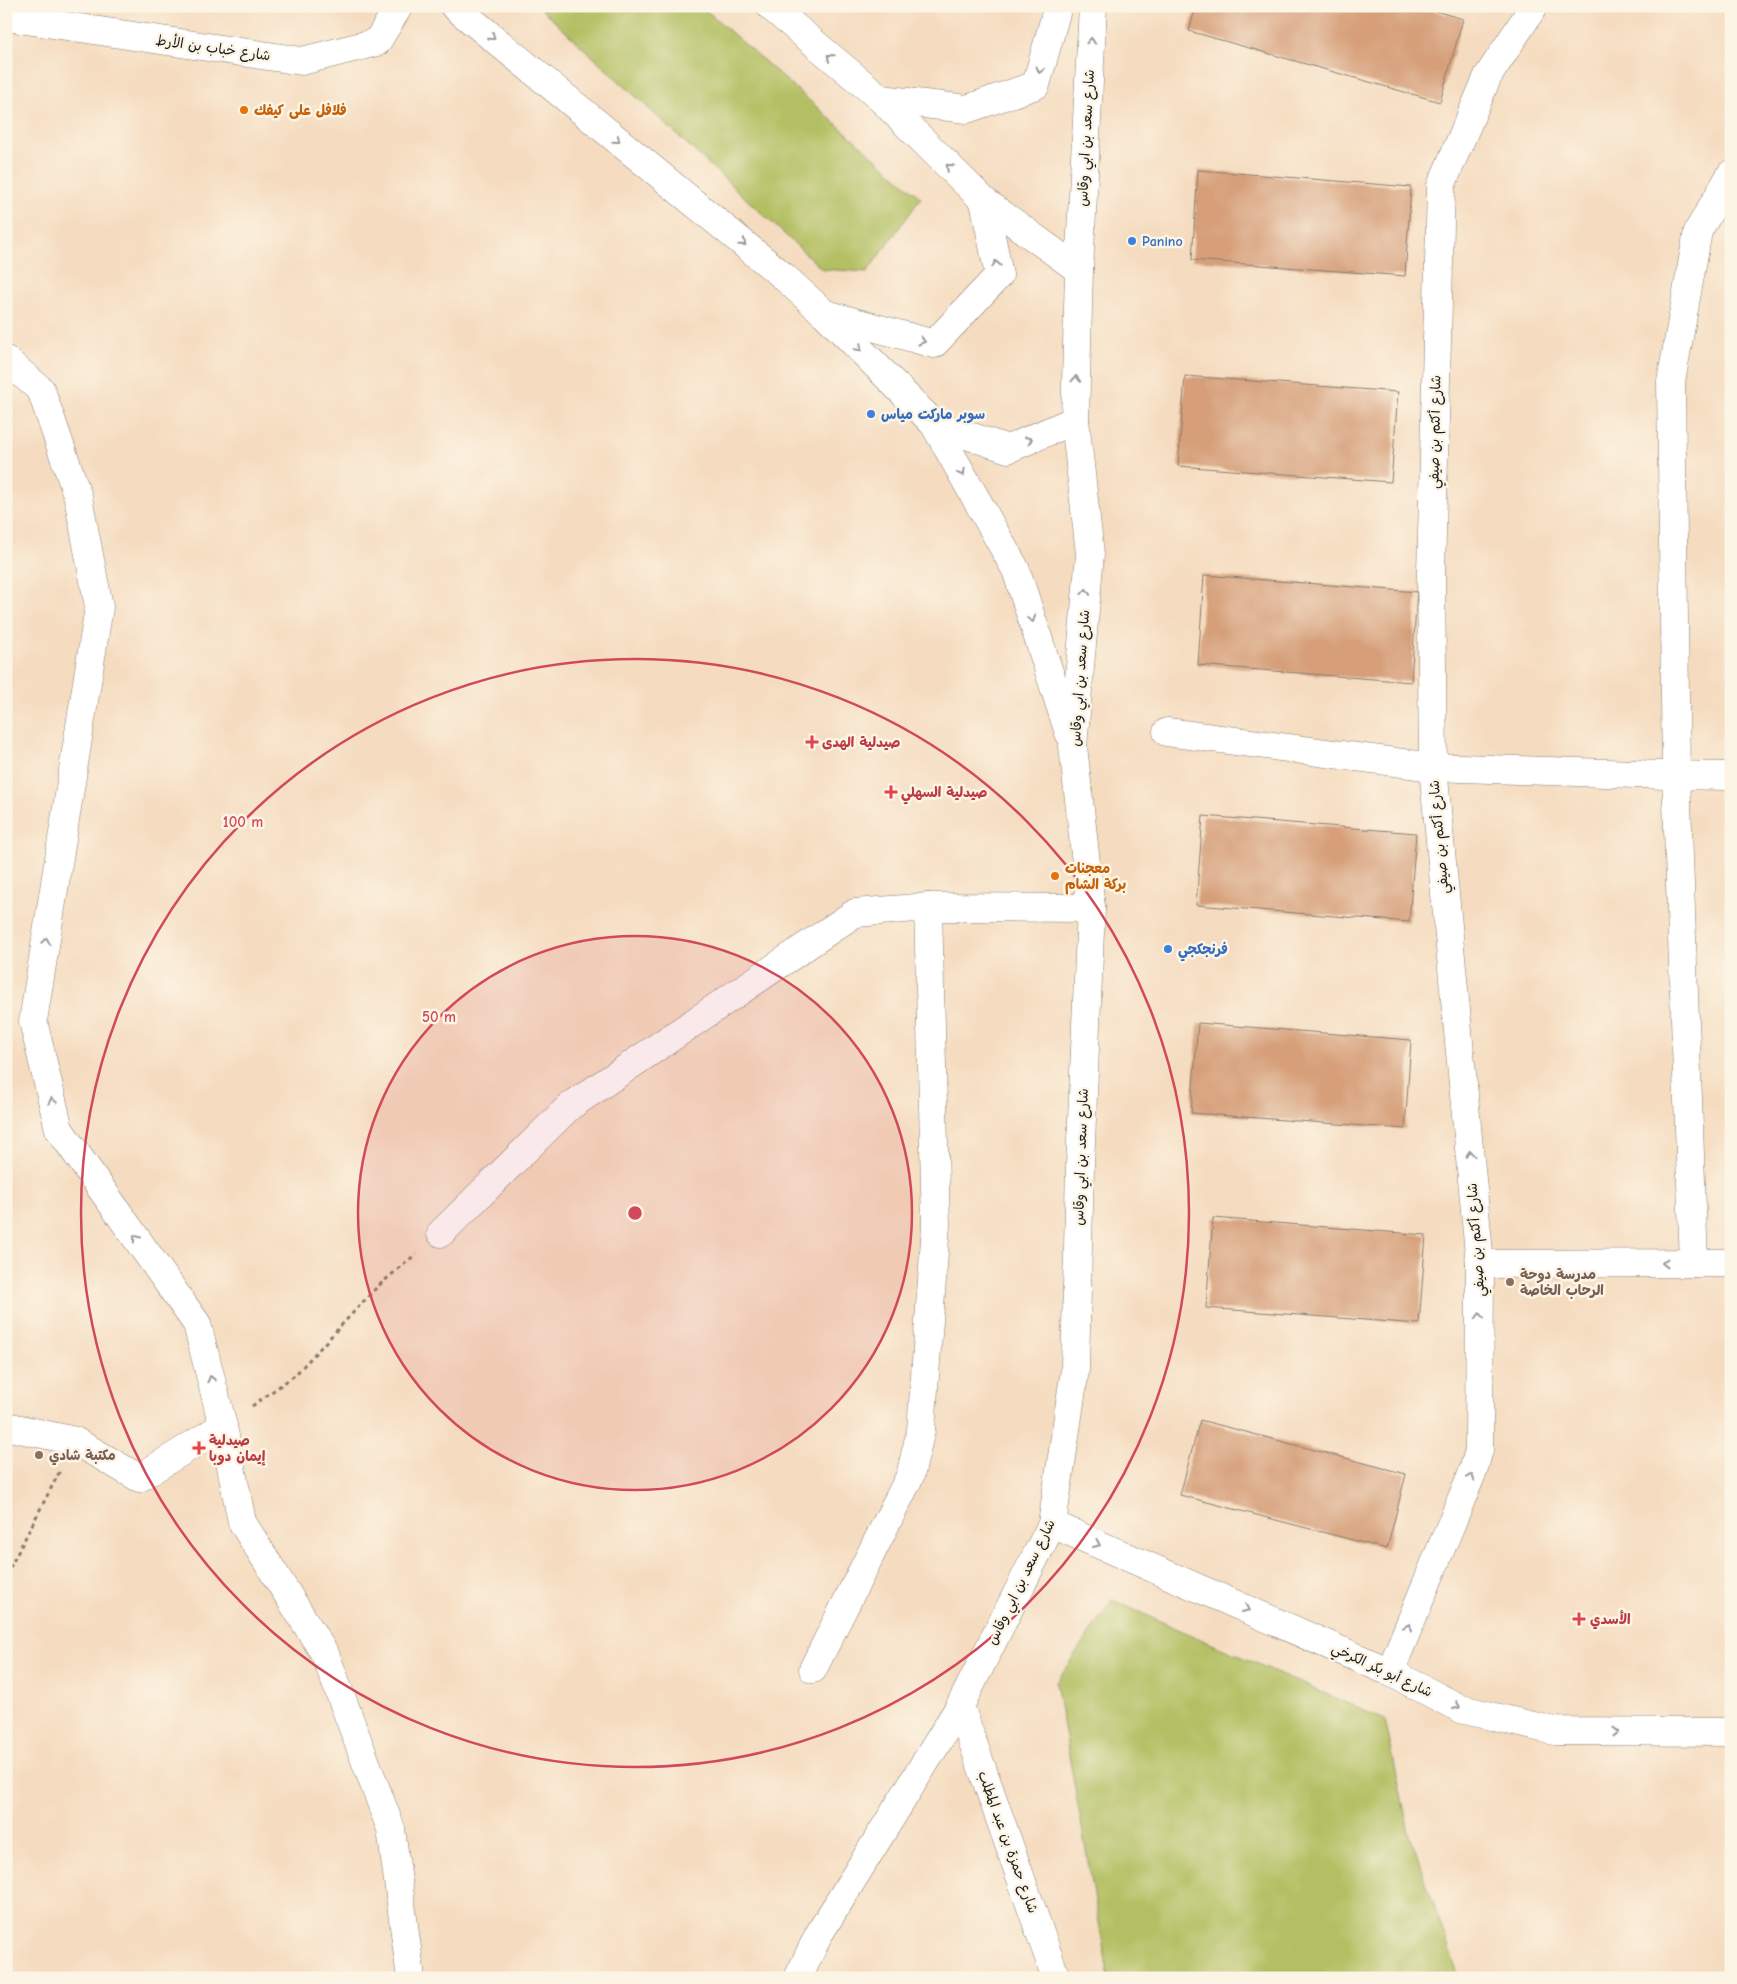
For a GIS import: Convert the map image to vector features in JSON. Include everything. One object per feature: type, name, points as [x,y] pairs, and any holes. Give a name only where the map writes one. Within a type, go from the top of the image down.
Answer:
[{"type":"street","name":"شارع خباب بن الأرط","points":[[6,17],[302,61],[377,42],[398,6]]},
{"type":"street","points":[[454,6],[783,276],[825,314],[934,424],[1016,570],[1073,746]]},
{"type":"street","points":[[770,6],[881,99],[984,201],[1080,270]]},
{"type":"street","points":[[881,99],[967,109],[1036,85],[1058,6]]},
{"type":"street","name":"شارع سعد بن ابي وقاس","points":[[798,1978],[818,1934],[960,1706],[1052,1524],[1075,1369],[1080,1166],[1091,908],[1073,746],[1090,554],[1075,420],[1080,270],[1093,6]]},
{"type":"street","name":"شارع أكثم بن صيفي","points":[[1390,1672],[1473,1471],[1479,1450],[1480,1264],[1433,767],[1432,573],[1441,186],[1488,76],[1534,6]]},
{"type":"street","points":[[1694,1263],[1676,775],[1671,382],[1698,231],[1731,174]]},
{"type":"street","points":[[825,314],[934,344],[998,275],[984,201]]},
{"type":"street","points":[[6,360],[41,390],[78,497],[99,607],[33,1020],[59,1129],[197,1324],[223,1426],[242,1522],[325,1654],[391,1829],[411,1978]]},
{"type":"street","points":[[934,424],[1008,449],[1075,420]]},
{"type":"street","points":[[1167,732],[1433,767],[1731,776]]},
{"type":"street","points":[[813,1668],[910,1476],[921,1430],[936,1225],[928,907]]},
{"type":"street","points":[[442,1233],[569,1108],[855,913],[928,907],[1091,908]]},
{"type":"street","points":[[1480,1264],[1731,1263]]},
{"type":"street","points":[[6,1426],[75,1441],[139,1478],[223,1426]]},
{"type":"street","name":"شارع أبو بكر الكرخي","points":[[1052,1524],[1390,1672],[1461,1709],[1554,1731],[1731,1732]]},
{"type":"street","name":"شارع حمزة بن عبد المطلب","points":[[960,1706],[1056,1978]]},
{"type":"path","points":[[223,1426],[295,1375],[377,1287],[442,1233]]},
{"type":"path","points":[[6,1575],[75,1441]]},
{"type":"green space","points":[[538,6],[701,6],[921,198],[867,272],[822,269]]},
{"type":"green space","points":[[1112,1600],[1385,1720],[1409,1832],[1459,1978],[1109,1978],[1056,1683]]},
{"type":"building","points":[[1196,6],[1418,6],[1463,19],[1440,102],[1189,31]]},
{"type":"building","points":[[1198,170],[1411,187],[1405,276],[1192,260]]},
{"type":"building","points":[[1185,376],[1398,392],[1391,482],[1178,466]]},
{"type":"building","points":[[1204,575],[1417,592],[1411,682],[1198,665]]},
{"type":"building","points":[[1203,816],[1416,833],[1409,922],[1196,905]]},
{"type":"building","points":[[1198,1023],[1411,1040],[1405,1129],[1191,1113]]},
{"type":"building","points":[[1213,1218],[1426,1235],[1419,1324],[1206,1308]]},
{"type":"building","points":[[1200,1420],[1406,1474],[1387,1549],[1180,1495]]},
{"type":"place","name":"فلافل على كيفك","points":[[244,110]]},
{"type":"place","name":"Panino","points":[[1132,241]]},
{"type":"place","name":"سوبر ماركت مياس","points":[[871,414]]},
{"type":"place","name":"صيدلية الهدى","points":[[812,742]]},
{"type":"place","name":"صيدلية السهلي","points":[[891,792]]},
{"type":"place","name":"معجنات بركة الشام","points":[[1055,876]]},
{"type":"place","name":"فرنجكجي","points":[[1168,949]]},
{"type":"place","name":"مدرسة دوحة الرحاب الخاصة","points":[[1510,1282]]},
{"type":"place","name":"صيدلية إيمان دوبا","points":[[199,1448]]},
{"type":"place","name":"مكتبة شادي","points":[[39,1455]]},
{"type":"place","name":"الأسدي","points":[[1579,1619]]}]
